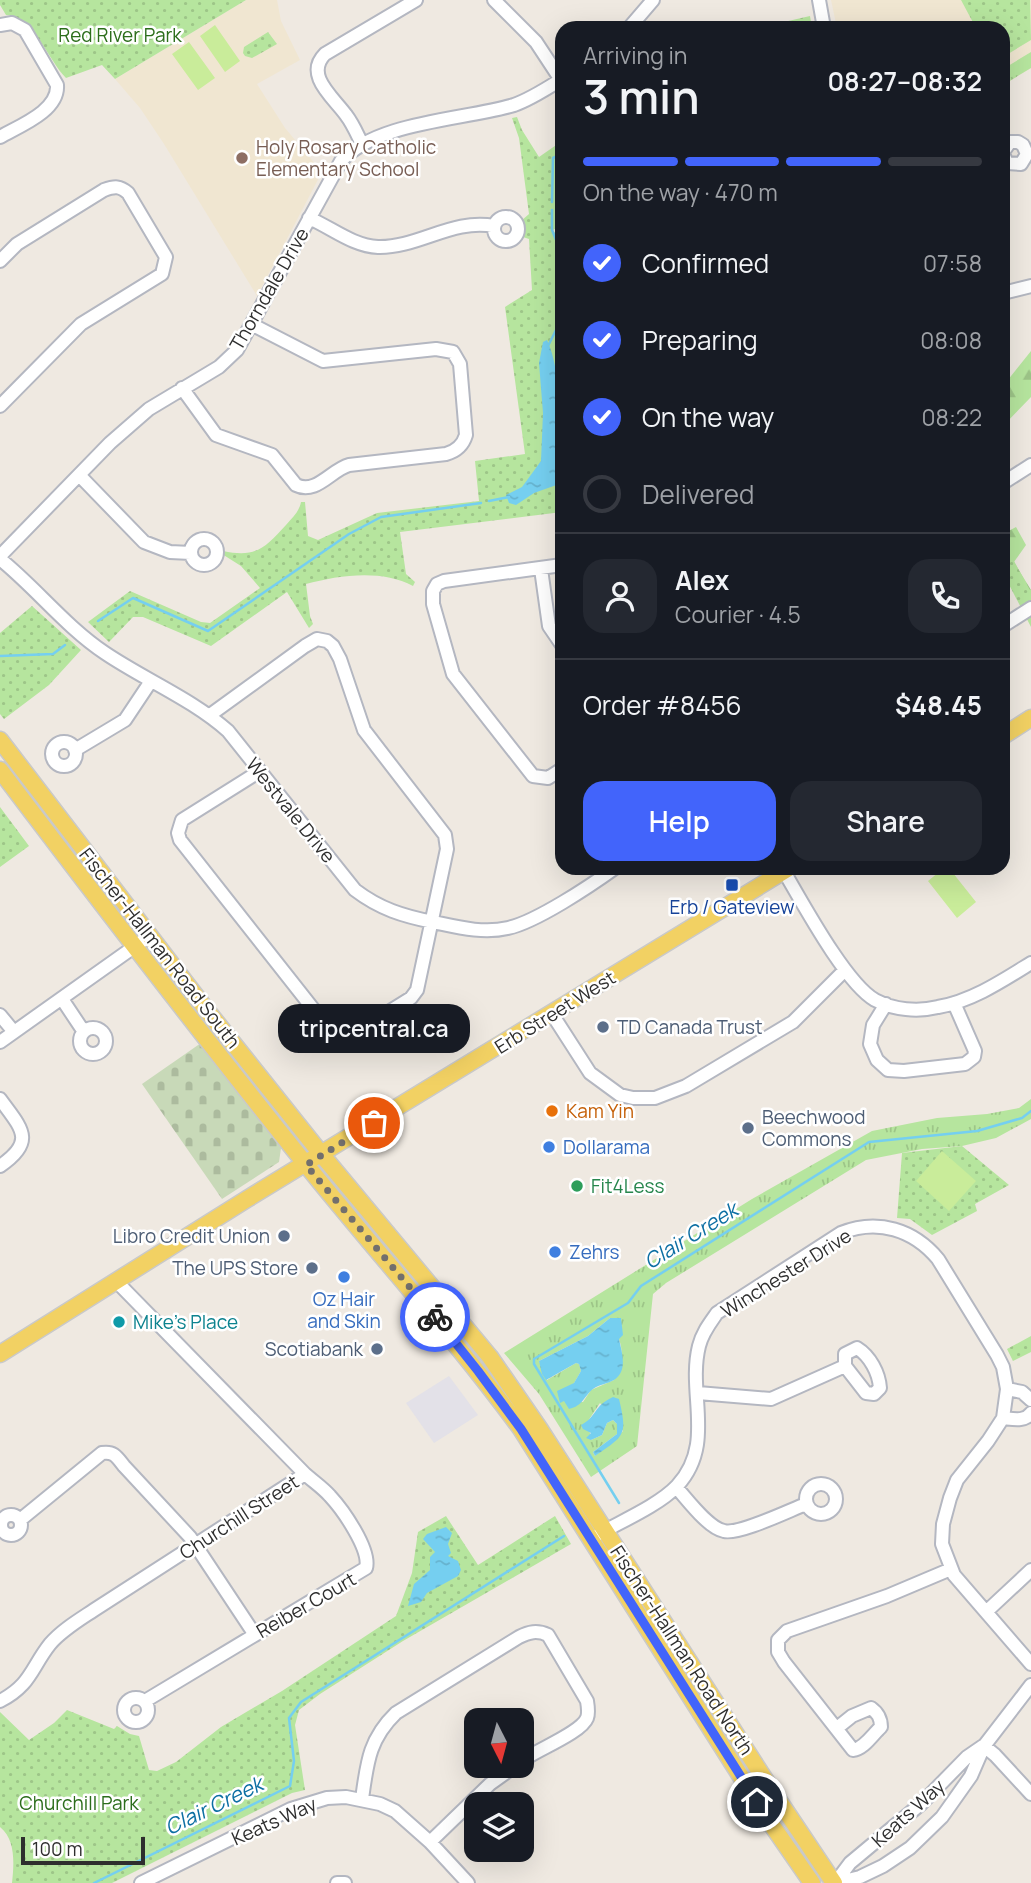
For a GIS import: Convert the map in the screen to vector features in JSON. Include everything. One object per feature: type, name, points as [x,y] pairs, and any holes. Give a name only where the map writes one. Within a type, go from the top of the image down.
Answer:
[{"type":"main road","points":[[1010,732],[1031,718]]},
{"type":"main road","name":"Fischer-Hallman Road South","points":[[0,740],[148,936],[322,1155]]},
{"type":"main road","name":"Fischer-Hallman Road South","points":[[0,770],[306,1165]]},
{"type":"main road","name":"Erb Street West","points":[[0,1354],[775,875]]},
{"type":"main road","name":"Fischer-Hallman Road North","points":[[322,1155],[490,1357],[532,1417],[835,1883]]},
{"type":"main road","name":"Fischer-Hallman Road North","points":[[306,1165],[478,1371],[521,1429],[769,1821],[812,1883]]},
{"type":"street","points":[[362,144],[347,116],[325,91],[316,72],[320,59],[416,0]]},
{"type":"street","points":[[494,0],[536,42],[555,70]]},
{"type":"street","points":[[819,0],[823,21]]},
{"type":"street","points":[[633,21],[644,3]]},
{"type":"street","points":[[0,25],[12,23],[25,30],[57,85],[54,101],[46,109],[0,137]]},
{"type":"street","name":"Thorndale Drive","points":[[0,558],[110,443],[149,409],[219,367],[237,350],[309,218],[341,162],[350,152],[362,144],[420,124],[519,103],[555,84]]},
{"type":"street","points":[[1010,163],[1021,164],[1027,154],[1027,142]]},
{"type":"street","points":[[0,261],[17,244],[113,187],[122,187],[128,193],[166,257],[162,274],[81,324],[0,405]]},
{"type":"street","points":[[309,218],[356,243],[379,247],[413,241],[452,228],[477,224],[494,226]]},
{"type":"street","points":[[1010,291],[1031,286]]},
{"type":"street","points":[[182,388],[216,435],[272,455],[296,485],[302,488],[316,485],[342,466],[446,454],[453,452],[464,442],[466,435],[460,364],[453,352],[436,349],[323,361],[253,325]]},
{"type":"street","points":[[1010,479],[1031,466]]},
{"type":"street","points":[[80,476],[144,542],[170,552],[191,553]]},
{"type":"street","name":"Westvale Drive","points":[[0,558],[92,643],[210,715],[228,731],[355,890],[388,911],[432,922],[486,930],[507,929],[530,921],[604,875]]},
{"type":"street","points":[[555,566],[444,581],[437,584],[432,598],[456,678],[533,776],[548,778],[555,774]]},
{"type":"street","points":[[541,569],[549,626],[555,635]]},
{"type":"street","points":[[1010,622],[1031,608]]},
{"type":"street","points":[[210,715],[313,641],[322,639],[333,646],[340,659],[364,730],[445,835],[447,849],[417,990],[411,998],[350,1036],[336,1035],[330,1029],[180,840],[178,833],[182,820],[260,771]]},
{"type":"street","points":[[75,750],[125,720],[151,681]]},
{"type":"street","points":[[789,875],[845,970],[859,987],[874,999],[886,1004],[910,1010],[954,1003],[985,990],[1031,963]]},
{"type":"street","points":[[0,1042],[148,936]]},
{"type":"street","points":[[552,1014],[590,1073],[620,1095],[655,1098],[686,1086],[793,1022],[845,970]]},
{"type":"street","points":[[62,999],[84,1032]]},
{"type":"street","points":[[886,1004],[873,1026],[870,1044],[877,1060],[888,1070],[905,1072],[965,1064],[974,1057],[975,1051],[954,1003]]},
{"type":"street","points":[[0,1015],[14,1032]]},
{"type":"street","points":[[0,1099],[21,1127],[24,1137],[17,1153],[0,1166]]},
{"type":"street","name":"Winchester Drive","points":[[589,1539],[676,1487],[688,1472],[696,1456],[699,1440],[699,1345],[717,1313],[841,1233],[876,1226],[893,1228],[928,1246],[939,1259],[1003,1367],[1007,1389],[1003,1418],[957,1479],[943,1524],[942,1544],[951,1569],[1031,1664]]},
{"type":"street","name":"Churchill Street","points":[[0,1701],[26,1683],[49,1645],[61,1633],[305,1474],[117,1282]]},
{"type":"street","points":[[698,1393],[771,1399],[845,1366]]},
{"type":"street","points":[[1007,1389],[1023,1392],[1031,1400]]},
{"type":"street","points":[[1003,1418],[1020,1420],[1031,1413]]},
{"type":"street","points":[[20,1520],[102,1453],[116,1455],[196,1545],[255,1635]]},
{"type":"street","name":"Reiber Court","points":[[145,1701],[366,1568],[367,1554],[346,1518],[331,1497],[305,1474]]},
{"type":"street","points":[[676,1487],[713,1526],[724,1532],[740,1530],[807,1504]]},
{"type":"street","points":[[837,1728],[784,1662],[778,1652],[778,1640],[787,1631],[887,1596],[951,1569]]},
{"type":"street","points":[[986,1612],[1031,1570]]},
{"type":"street","points":[[362,1799],[368,1757],[384,1724],[396,1713],[519,1637],[538,1632],[548,1635],[587,1702],[589,1711],[586,1720],[577,1728],[534,1754]]},
{"type":"street","name":"Keats Way","points":[[835,1883],[860,1877],[883,1866],[910,1848],[942,1817],[971,1776],[984,1746],[1031,1685]]},
{"type":"street","points":[[984,1746],[1031,1794]]},
{"type":"street","name":"Keats Way","points":[[835,1883],[850,1863],[922,1803],[967,1757],[984,1746]]},
{"type":"street","points":[[429,1842],[498,1778]]},
{"type":"street","name":"Keats Way","points":[[141,1883],[291,1809],[327,1798],[346,1797],[362,1799],[395,1811],[468,1883]]},
{"type":"street","points":[[337,1883],[345,1883]]},
{"type":"shaded area","name":"Holy Rosary Catholic Elementary School","points":[[246,0],[277,0],[281,21],[300,60],[257,84],[285,128],[322,172],[257,296],[164,144],[140,108],[115,79]]},
{"type":"shaded area","points":[[831,0],[1031,0],[1031,68],[1010,81],[1010,21],[836,21]]},
{"type":"shaded area","points":[[449,1376],[478,1415],[434,1443],[406,1403]]},
{"type":"green space","name":"Red River Park","points":[[0,0],[246,0],[115,79],[102,65],[66,78],[32,30],[16,17],[6,15]]},
{"type":"green space","points":[[961,0],[1030,0],[1031,40],[1010,53],[1010,21],[972,21]]},
{"type":"green space","points":[[810,16],[811,21],[788,21]]},
{"type":"green space","points":[[215,25],[240,61],[225,72],[200,36]]},
{"type":"green space","points":[[268,32],[277,44],[252,58],[245,56],[244,47]]},
{"type":"green space","points":[[189,42],[215,78],[198,90],[172,54]]},
{"type":"green space","points":[[1031,52],[1031,68],[1010,81],[1010,65]]},
{"type":"green space","points":[[517,117],[539,157],[555,146],[555,513],[400,532],[406,574],[415,582],[413,586],[388,577],[360,575],[306,584],[313,624],[309,628],[287,592],[211,646],[143,617],[133,617],[109,642],[88,622],[130,591],[201,622],[210,623],[260,588],[241,566],[222,554],[223,551],[252,552],[266,545],[293,517],[301,502],[305,502],[308,536],[318,540],[377,513],[479,501],[475,461],[525,454],[505,307],[532,290],[529,239],[523,237],[521,221],[529,214],[519,138],[512,118]]},
{"type":"green space","points":[[1031,351],[1031,397],[1010,419],[1010,377]]},
{"type":"green space","points":[[1016,527],[1026,545],[1014,562],[1031,590],[1031,597],[1022,600],[1010,585],[1010,530]]},
{"type":"green space","points":[[1010,554],[1031,592],[1031,627],[1010,586]]},
{"type":"green space","points":[[32,606],[81,650],[49,685],[4,719],[0,714],[0,633]]},
{"type":"green space","points":[[0,807],[29,846],[0,867]]},
{"type":"green space","points":[[935,875],[955,875],[976,902],[957,918],[928,881]]},
{"type":"green space","points":[[201,1043],[281,1148],[279,1162],[222,1199],[142,1084]]},
{"type":"green space","points":[[1031,1099],[1031,1119],[996,1138],[962,1146],[922,1149],[866,1160],[666,1283],[653,1294],[637,1446],[591,1477],[539,1394],[504,1353],[752,1199],[872,1131],[937,1118],[1019,1108]],"holes":[[[610,1318],[618,1335],[622,1355],[614,1380],[591,1390],[583,1402],[564,1401],[581,1371],[579,1364],[576,1363],[547,1380],[539,1361],[588,1336]],[[600,1403],[623,1431],[595,1456],[593,1452],[617,1434],[617,1424],[613,1420],[607,1423],[602,1435],[591,1440],[588,1421]]]},
{"type":"green space","points":[[962,1146],[1009,1185],[975,1204],[977,1211],[932,1235],[910,1219],[897,1218],[902,1153]]},
{"type":"green space","points":[[942,1151],[976,1181],[949,1211],[916,1181]]},
{"type":"green space","points":[[1031,1336],[1031,1352],[1013,1361],[1007,1349]]},
{"type":"green space","name":"Churchill Park","points":[[446,1516],[478,1565],[555,1516],[571,1544],[403,1641],[299,1710],[295,1725],[305,1790],[292,1793],[112,1883],[12,1883],[11,1845],[0,1827],[0,1712],[29,1740],[54,1723],[67,1710],[114,1729],[117,1726],[139,1736],[149,1770],[157,1771],[176,1762],[221,1727],[282,1691],[396,1616],[412,1573],[418,1532]]},
{"type":"water","points":[[547,340],[555,368],[555,486],[534,493],[516,505],[509,503],[506,495],[522,487],[541,461],[543,413],[539,363],[543,342]]},
{"type":"water","points":[[610,1318],[621,1318],[621,1372],[614,1380],[593,1389],[574,1408],[569,1409],[564,1401],[560,1403],[557,1391],[574,1383],[581,1371],[579,1364],[576,1363],[546,1380],[539,1361],[588,1336]]},
{"type":"water","points":[[613,1397],[619,1399],[623,1428],[618,1439],[595,1456],[593,1452],[617,1434],[617,1424],[613,1420],[607,1423],[602,1435],[591,1440],[586,1438],[591,1433],[581,1425]]},
{"type":"water","points":[[446,1527],[452,1533],[448,1544],[451,1553],[448,1556],[458,1561],[461,1570],[458,1576],[427,1593],[421,1602],[408,1606],[414,1584],[430,1570],[430,1557],[435,1552],[423,1539],[427,1534]]},
{"type":"waterway","points":[[552,202],[555,157]]},
{"type":"waterway","points":[[552,210],[552,230],[555,237]]},
{"type":"waterway","points":[[548,346],[555,332]]},
{"type":"waterway","points":[[489,501],[509,497]]},
{"type":"waterway","points":[[98,621],[133,598],[208,631],[349,534],[381,517],[481,503]]},
{"type":"waterway","points":[[0,656],[53,654],[65,645]]},
{"type":"waterway","name":"Clair Creek","points":[[619,1503],[534,1364],[534,1359],[628,1303],[641,1286],[869,1142],[977,1131],[1022,1118],[1031,1111]]},
{"type":"waterway","name":"Clair Creek","points":[[94,1883],[290,1786],[294,1761],[289,1718],[301,1702],[564,1536]]},
{"type":"way so far","points":[[374,1123],[306,1165],[435,1317]]},
{"type":"place","name":"Holy Rosary Catholic Elementary School","points":[[242,158]]},
{"type":"place","name":"Erb / Gateview","points":[[732,885]]},
{"type":"place","name":"TD Canada Trust","points":[[603,1027]]},
{"type":"place","name":"Kam Yin","points":[[552,1111]]},
{"type":"place","name":"tripcentral.ca","points":[[374,1123]]},
{"type":"place","name":"Beechwood Commons","points":[[748,1128]]},
{"type":"place","name":"Dollarama","points":[[549,1147]]},
{"type":"place","name":"Fit4Less","points":[[577,1186]]},
{"type":"place","name":"Libro Credit Union","points":[[284,1236]]},
{"type":"place","name":"Zehrs","points":[[555,1252]]},
{"type":"place","name":"The UPS Store","points":[[312,1268]]},
{"type":"place","name":"Oz Hair and Skin","points":[[344,1277]]},
{"type":"place","name":"Mike's Place","points":[[119,1322]]},
{"type":"place","name":"Scotiabank","points":[[377,1349]]},
{"type":"route","points":[[435,1317],[521,1429],[757,1802]]}]
